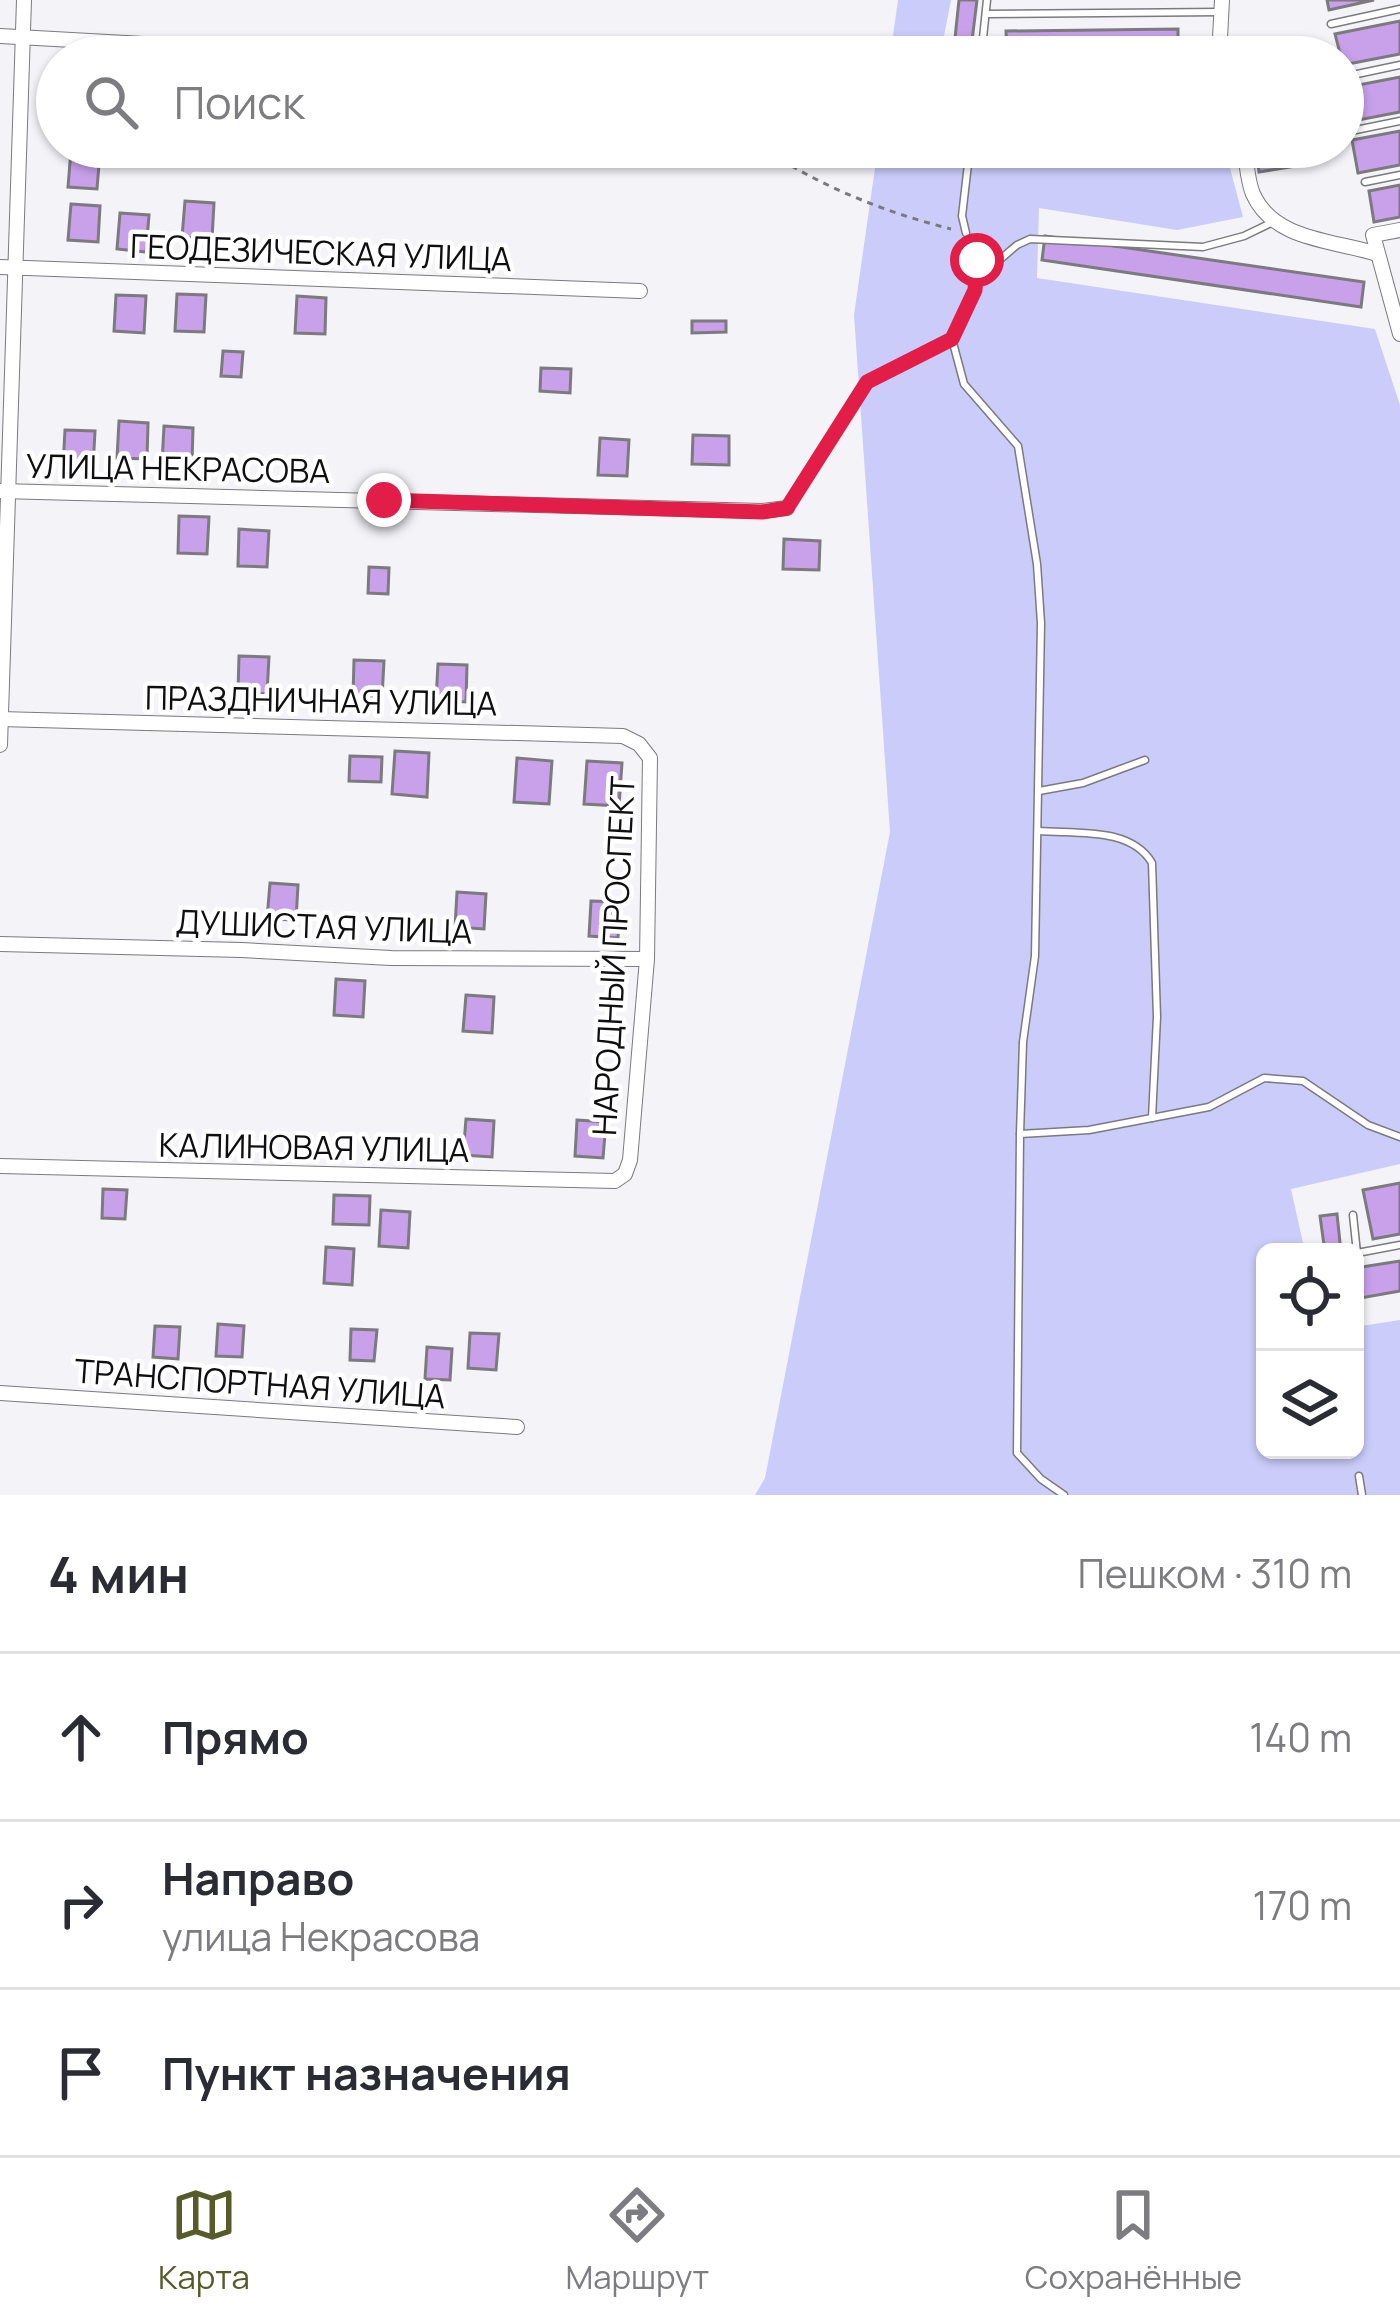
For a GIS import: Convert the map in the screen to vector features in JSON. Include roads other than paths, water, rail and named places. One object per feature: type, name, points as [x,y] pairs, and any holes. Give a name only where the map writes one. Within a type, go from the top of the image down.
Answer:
[{"type":"street","points":[[0,745],[24,0]]},
{"type":"street","points":[[1220,36],[1222,6]]},
{"type":"street","points":[[0,36],[36,38]]},
{"type":"street","points":[[1248,168],[1252,193],[1273,222],[1301,235],[1377,254]]},
{"type":"street","points":[[1400,230],[1373,235],[1400,334]]},
{"type":"street","name":"ГЕОДЕЗИЧЕСКАЯ УЛИЦА","points":[[0,267],[640,291]]},
{"type":"street","name":"УЛИЦА НЕКРАСОВА","points":[[5,491],[762,512],[787,508]]},
{"type":"street","name":"ПРАЗДНИЧНАЯ УЛИЦА","points":[[0,719],[623,736],[639,744]]},
{"type":"street","name":"НАРОДНЫЙ ПРОСПЕКТ","points":[[626,1174],[647,959],[650,758],[639,744]]},
{"type":"street","name":"ДУШИСТАЯ УЛИЦА","points":[[0,944],[391,958],[647,959]]},
{"type":"street","name":"КАЛИНОВАЯ УЛИЦА","points":[[0,1166],[615,1180],[626,1174]]},
{"type":"street","name":"ТРАНСПОРТНАЯ УЛИЦА","points":[[0,1393],[517,1426]]},
{"type":"lane","points":[[983,36],[987,0]]},
{"type":"lane","points":[[986,14],[1222,6]]},
{"type":"lane","points":[[1331,24],[1400,9]]},
{"type":"lane","points":[[1364,73],[1400,65]]},
{"type":"lane","points":[[1364,128],[1400,121]]},
{"type":"lane","points":[[966,233],[962,216],[968,168]]},
{"type":"lane","points":[[1365,182],[1400,175]]},
{"type":"lane","points":[[976,280],[1030,239],[1203,247],[1273,222]]},
{"type":"lane","points":[[952,339],[964,384],[1018,446],[1037,564],[1040,790],[1035,956],[1023,1042],[1017,1453],[1064,1495]]},
{"type":"lane","points":[[1040,790],[1083,783],[1145,760]]},
{"type":"lane","points":[[1039,831],[1125,838],[1144,848],[1152,863],[1157,1017],[1152,1118]]},
{"type":"lane","points":[[1020,1134],[1089,1130],[1209,1107],[1264,1078],[1304,1081],[1368,1125],[1400,1137]]},
{"type":"lane","points":[[1353,1215],[1357,1253],[1400,1245]]},
{"type":"lane","points":[[1359,1476],[1361,1495]]}]
